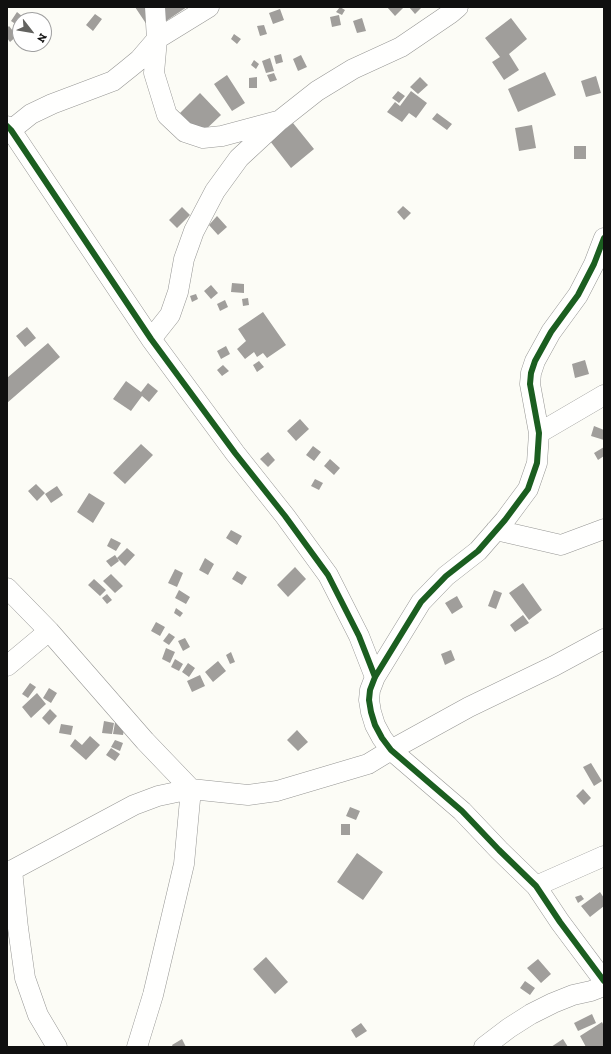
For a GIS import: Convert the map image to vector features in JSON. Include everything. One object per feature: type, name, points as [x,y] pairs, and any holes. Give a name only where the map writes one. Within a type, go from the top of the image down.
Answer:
[{"type":"street","points":[[155,7],[157,39],[154,73],[167,114],[185,132],[203,138],[222,136],[280,121]]},
{"type":"street","points":[[209,7],[157,39],[139,60],[113,81],[52,104],[31,114],[8,130],[151,339],[328,575],[359,636],[375,677]]},
{"type":"street","points":[[151,339],[170,315],[178,292],[184,259],[194,230],[215,191],[239,158],[280,121],[317,91],[353,69],[402,47],[458,7]]},
{"type":"street","points":[[604,238],[594,264],[578,295],[551,332],[535,361],[531,373],[530,384],[540,433],[537,463],[528,489],[478,551],[446,576],[421,602],[375,677],[370,690],[369,700],[375,725],[391,750],[462,811],[536,886],[560,922],[604,981]]},
{"type":"street","points":[[585,281],[604,270]]},
{"type":"street","points":[[540,433],[604,395]]},
{"type":"street","points":[[496,530],[561,545],[604,529]]},
{"type":"street","points":[[7,588],[49,631],[145,741],[191,789],[184,864],[153,995],[138,1047]]},
{"type":"street","points":[[7,666],[49,631]]},
{"type":"street","points":[[56,1047],[38,1015],[25,978],[10,872],[134,805],[158,796],[191,789],[248,795],[277,791],[368,764],[469,707],[554,666],[604,639]]},
{"type":"street","points":[[536,886],[604,856]]},
{"type":"street","points":[[484,1047],[531,1014],[573,995],[604,986]]},
{"type":"building","points":[[135,7],[187,7],[151,31]]},
{"type":"building","points":[[340,7],[345,10],[342,15],[336,12]]},
{"type":"building","points":[[387,7],[404,7],[395,16]]},
{"type":"building","points":[[409,7],[422,7],[415,14]]},
{"type":"building","points":[[280,9],[284,20],[273,24],[269,13]]},
{"type":"building","points":[[95,14],[102,19],[93,31],[86,25]]},
{"type":"building","points":[[339,15],[341,25],[332,27],[330,17]]},
{"type":"building","points":[[362,18],[366,31],[357,33],[353,21]]},
{"type":"building","points":[[511,18],[527,39],[509,54],[519,70],[504,80],[492,62],[500,57],[485,38]]},
{"type":"building","points":[[264,25],[267,34],[260,36],[257,26]]},
{"type":"building","points":[[9,26],[12,30],[12,40],[10,42],[7,38],[7,28]]},
{"type":"building","points":[[234,34],[241,39],[237,44],[231,39]]},
{"type":"building","points":[[281,54],[283,62],[276,64],[274,56]]},
{"type":"building","points":[[301,55],[307,67],[298,71],[293,59]]},
{"type":"building","points":[[270,58],[274,71],[266,73],[262,61]]},
{"type":"building","points":[[254,60],[259,64],[256,69],[251,65]]},
{"type":"building","points":[[545,72],[556,95],[518,112],[508,89]]},
{"type":"building","points":[[274,73],[277,80],[270,82],[267,75]]},
{"type":"building","points":[[227,75],[245,103],[232,111],[214,84]]},
{"type":"building","points":[[596,76],[601,93],[586,97],[581,81]]},
{"type":"building","points":[[257,77],[257,88],[249,88],[249,78]]},
{"type":"building","points":[[420,77],[428,85],[418,94],[410,87]]},
{"type":"building","points":[[398,91],[405,96],[399,103],[392,98]]},
{"type":"building","points":[[411,91],[427,103],[416,118],[409,113],[402,122],[387,112],[395,102],[400,106]]},
{"type":"building","points":[[200,93],[221,115],[201,134],[180,113]]},
{"type":"building","points":[[437,113],[452,124],[447,130],[432,119]]},
{"type":"building","points":[[293,123],[314,149],[291,168],[270,141]]},
{"type":"building","points":[[532,125],[536,148],[519,151],[515,128]]},
{"type":"building","points":[[574,146],[586,146],[586,159],[574,159]]},
{"type":"building","points":[[403,206],[411,213],[404,220],[397,212]]},
{"type":"building","points":[[182,207],[190,215],[177,228],[169,220]]},
{"type":"building","points":[[217,216],[227,227],[218,235],[209,225]]},
{"type":"building","points":[[232,283],[244,284],[244,293],[231,292]]},
{"type":"building","points":[[211,285],[218,293],[211,299],[204,291]]},
{"type":"building","points":[[196,294],[198,299],[192,302],[190,296]]},
{"type":"building","points":[[248,298],[249,305],[243,306],[242,299]]},
{"type":"building","points":[[225,300],[228,307],[220,311],[217,304]]},
{"type":"building","points":[[263,312],[286,345],[267,358],[263,353],[257,357],[254,352],[245,359],[237,349],[246,341],[238,329]]},
{"type":"building","points":[[27,327],[36,338],[25,347],[16,336]]},
{"type":"building","points":[[48,343],[60,357],[7,403],[7,378]]},
{"type":"building","points":[[226,346],[230,354],[221,359],[217,351]]},
{"type":"building","points":[[585,360],[589,374],[575,378],[572,364]]},
{"type":"building","points":[[259,361],[264,367],[257,372],[253,365]]},
{"type":"building","points":[[223,365],[229,371],[222,376],[217,370]]},
{"type":"building","points":[[126,381],[141,392],[148,383],[158,391],[149,402],[142,396],[131,411],[113,399]]},
{"type":"building","points":[[300,419],[309,429],[296,441],[287,431]]},
{"type":"building","points":[[594,426],[604,430],[604,440],[591,436]]},
{"type":"building","points":[[141,444],[153,455],[125,484],[113,473]]},
{"type":"building","points":[[313,446],[321,452],[314,461],[306,455]]},
{"type":"building","points":[[604,447],[604,456],[598,460],[594,453]]},
{"type":"building","points":[[268,452],[275,460],[268,467],[260,459]]},
{"type":"building","points":[[330,459],[340,468],[334,475],[324,466]]},
{"type":"building","points":[[315,479],[323,483],[319,490],[311,486]]},
{"type":"building","points":[[36,484],[45,493],[37,501],[28,491]]},
{"type":"building","points":[[57,486],[63,495],[51,503],[45,494]]},
{"type":"building","points":[[89,493],[105,503],[93,523],[77,512]]},
{"type":"building","points":[[231,530],[242,536],[237,545],[226,538]]},
{"type":"building","points":[[111,538],[121,543],[116,551],[107,546]]},
{"type":"building","points":[[127,548],[135,555],[125,566],[117,558]]},
{"type":"building","points":[[115,555],[119,561],[111,567],[106,561]]},
{"type":"building","points":[[205,558],[214,564],[208,575],[199,570]]},
{"type":"building","points":[[295,567],[306,579],[288,597],[277,585]]},
{"type":"building","points":[[175,569],[183,573],[177,587],[168,583]]},
{"type":"building","points":[[237,571],[247,577],[242,585],[232,579]]},
{"type":"building","points":[[111,574],[123,586],[115,593],[103,581]]},
{"type":"building","points":[[94,579],[106,590],[100,596],[88,585]]},
{"type":"building","points":[[523,583],[542,610],[529,620],[509,593]]},
{"type":"building","points":[[179,590],[190,597],[186,604],[175,598]]},
{"type":"building","points":[[494,590],[502,593],[496,609],[488,606]]},
{"type":"building","points":[[107,594],[112,600],[107,604],[102,598]]},
{"type":"building","points":[[457,596],[463,607],[452,614],[445,603]]},
{"type":"building","points":[[176,608],[183,613],[180,617],[174,613]]},
{"type":"building","points":[[523,615],[529,623],[515,632],[510,625]]},
{"type":"building","points":[[156,622],[165,627],[160,636],[151,631]]},
{"type":"building","points":[[169,633],[175,637],[169,645],[163,641]]},
{"type":"building","points":[[185,638],[190,647],[183,651],[178,641]]},
{"type":"building","points":[[166,648],[175,652],[170,663],[162,659]]},
{"type":"building","points":[[451,650],[455,660],[445,665],[441,654]]},
{"type":"building","points":[[231,652],[235,662],[230,664],[226,655]]},
{"type":"building","points":[[175,659],[183,664],[179,671],[171,667]]},
{"type":"building","points":[[218,661],[226,671],[213,682],[205,672]]},
{"type":"building","points":[[188,663],[195,668],[189,677],[182,672]]},
{"type":"building","points":[[200,675],[205,686],[192,692],[187,681]]},
{"type":"building","points":[[30,683],[36,687],[28,698],[22,694]]},
{"type":"building","points":[[49,688],[57,693],[51,703],[43,698]]},
{"type":"building","points":[[37,693],[46,704],[31,718],[22,707]]},
{"type":"building","points":[[50,709],[57,716],[49,725],[42,718]]},
{"type":"building","points":[[116,717],[126,719],[123,735],[113,734]]},
{"type":"building","points":[[104,721],[114,723],[112,734],[102,733]]},
{"type":"building","points":[[61,724],[73,726],[71,735],[59,733]]},
{"type":"building","points":[[297,730],[308,742],[298,751],[287,740]]},
{"type":"building","points":[[90,736],[100,745],[86,760],[70,746],[75,739],[82,745]]},
{"type":"building","points":[[115,740],[123,743],[120,751],[111,747]]},
{"type":"building","points":[[111,748],[120,754],[115,761],[106,755]]},
{"type":"building","points":[[591,763],[602,781],[594,786],[583,767]]},
{"type":"building","points":[[583,789],[591,798],[584,805],[576,796]]},
{"type":"building","points":[[350,807],[360,811],[356,820],[346,816]]},
{"type":"building","points":[[341,824],[350,824],[350,835],[341,835]]},
{"type":"building","points":[[357,853],[383,872],[363,900],[337,882]]},
{"type":"building","points":[[600,892],[604,898],[604,906],[590,917],[581,906]]},
{"type":"building","points":[[581,895],[584,899],[578,903],[575,897]]},
{"type":"building","points":[[266,957],[288,982],[275,994],[253,969]]},
{"type":"building","points":[[538,959],[551,974],[541,983],[527,968]]},
{"type":"building","points":[[525,981],[535,988],[530,995],[520,988]]},
{"type":"building","points":[[592,1014],[596,1023],[578,1031],[574,1023]]},
{"type":"building","points":[[602,1022],[604,1026],[604,1047],[586,1047],[580,1036]]},
{"type":"building","points":[[361,1023],[367,1031],[356,1038],[351,1030]]},
{"type":"building","points":[[182,1039],[186,1047],[173,1047],[172,1045]]},
{"type":"building","points":[[563,1039],[568,1047],[551,1047]]},
{"type":"cycle path","points":[[7,126],[151,339],[328,575],[359,636],[375,677]]},
{"type":"cycle path","points":[[604,238],[594,264],[578,295],[551,332],[535,361],[531,373],[530,384],[539,433],[537,463],[528,489],[505,520],[478,551],[446,576],[421,602],[375,677],[370,690],[369,700],[375,725],[391,750],[462,811],[536,886],[560,922],[604,981]]}]
